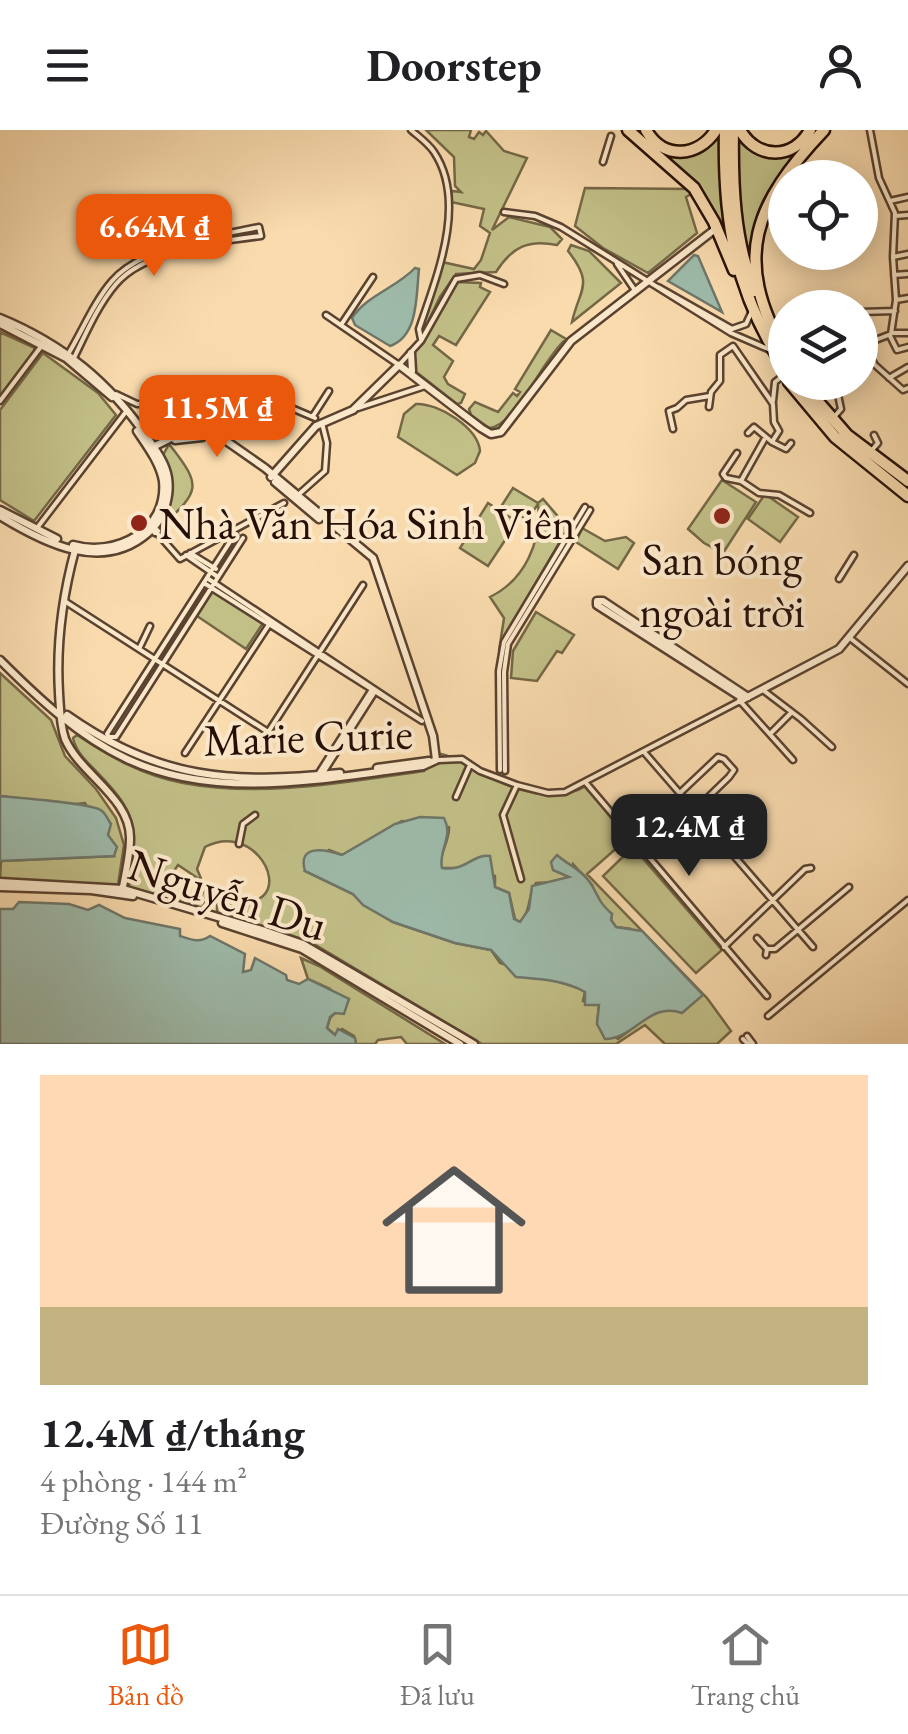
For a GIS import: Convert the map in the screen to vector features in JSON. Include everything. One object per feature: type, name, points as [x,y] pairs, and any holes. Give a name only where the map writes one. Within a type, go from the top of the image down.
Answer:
[{"type":"highway","points":[[630,130],[695,186],[737,274],[750,281]]},
{"type":"highway","points":[[646,130],[661,147],[682,152],[704,145],[721,130]]},
{"type":"highway","points":[[721,130],[725,214],[737,274]]},
{"type":"highway","points":[[721,130],[728,219],[768,326]]},
{"type":"highway","points":[[733,130],[734,210],[750,281]]},
{"type":"highway","points":[[740,130],[756,148],[778,153],[796,148],[810,130]]},
{"type":"highway","points":[[768,349],[753,320],[753,238],[764,202],[778,180],[823,130]]},
{"type":"highway","points":[[752,310],[768,338]]},
{"type":"highway","points":[[810,400],[840,436],[908,493]]},
{"type":"highway","points":[[813,400],[847,434],[908,479]]},
{"type":"highway","points":[[815,400],[908,479]]},
{"type":"street","points":[[411,130],[429,146],[439,162],[447,208],[445,250],[420,329],[421,341]]},
{"type":"street","points":[[870,130],[878,174],[896,216],[896,300],[891,334],[898,350],[908,347]]},
{"type":"street","points":[[603,162],[611,136]]},
{"type":"street","points":[[890,201],[908,198]]},
{"type":"street","points":[[504,212],[549,221],[768,349]]},
{"type":"street","points":[[896,216],[908,215]]},
{"type":"street","points":[[326,315],[486,428],[506,430],[560,350],[717,227]]},
{"type":"street","points":[[70,358],[101,296],[119,274],[149,256],[196,243],[259,228],[261,236],[196,243]]},
{"type":"street","points":[[893,257],[908,254]]},
{"type":"street","points":[[614,260],[636,292]]},
{"type":"street","points":[[894,275],[906,274]]},
{"type":"street","points":[[354,410],[421,341],[452,283],[464,276],[480,275],[504,284]]},
{"type":"street","points":[[341,325],[372,277]]},
{"type":"street","points":[[896,300],[908,298]]},
{"type":"street","points":[[732,331],[746,324],[752,310]]},
{"type":"street","points":[[878,311],[895,311]]},
{"type":"street","points":[[0,321],[70,358]]},
{"type":"street","points":[[0,321],[70,358],[112,394],[152,450],[163,489],[153,529],[112,548],[76,548],[20,528],[0,513]]},
{"type":"street","points":[[878,339],[908,332]]},
{"type":"street","points":[[0,401],[42,344]]},
{"type":"street","points":[[709,407],[710,396],[720,381],[720,355],[733,346],[772,404]]},
{"type":"street","points":[[411,353],[412,371]]},
{"type":"street","points":[[400,365],[426,384]]},
{"type":"street","points":[[889,378],[908,367]]},
{"type":"street","points":[[878,368],[903,390],[908,388]]},
{"type":"street","points":[[112,394],[137,404],[282,404],[316,419],[426,384]]},
{"type":"street","points":[[273,478],[316,419],[329,391]]},
{"type":"street","points":[[112,394],[152,450]]},
{"type":"street","points":[[673,429],[669,411],[686,400],[710,396]]},
{"type":"street","points":[[772,400],[778,431],[772,442]]},
{"type":"street","points":[[834,417],[841,409],[839,400]]},
{"type":"street","points":[[36,530],[125,413]]},
{"type":"street","points":[[294,497],[326,471],[328,443],[316,419]]},
{"type":"street","points":[[748,433],[754,427],[786,449],[791,443]]},
{"type":"street","points":[[152,450],[182,433],[208,434],[236,446],[372,562],[436,760],[462,758],[517,785],[548,793],[564,792],[586,783],[832,654],[850,638],[908,566]]},
{"type":"street","points":[[872,450],[878,443],[874,435]]},
{"type":"street","points":[[741,481],[765,438]]},
{"type":"street","points":[[737,453],[723,474],[726,478],[741,481],[759,493],[779,495],[810,513]]},
{"type":"street","points":[[153,529],[178,559],[284,503]]},
{"type":"street","points":[[502,770],[499,672],[504,642],[587,508]]},
{"type":"street","points":[[0,513],[76,548]]},
{"type":"street","points":[[236,534],[109,737],[116,737],[243,538]]},
{"type":"street","points":[[76,548],[63,600],[57,655],[60,712],[74,758],[108,793],[129,825],[122,891]]},
{"type":"street","points":[[188,554],[220,574]]},
{"type":"street","points":[[839,578],[854,555]]},
{"type":"street","points":[[206,580],[422,720],[374,690]]},
{"type":"street","points":[[256,751],[363,585]]},
{"type":"street","points":[[63,600],[268,732]]},
{"type":"street","points":[[674,650],[597,602],[600,600],[711,674],[744,699],[793,760]]},
{"type":"street","points":[[185,753],[270,622]]},
{"type":"street","points":[[139,649],[150,626]]},
{"type":"street","points":[[850,638],[908,684]]},
{"type":"street","name":"Marie Curie","points":[[0,657],[78,729],[123,757],[188,778],[318,777],[423,766],[436,760]]},
{"type":"street","name":"Marie Curie","points":[[0,657],[60,712],[110,744],[146,761],[228,780]]},
{"type":"street","points":[[318,777],[374,690]]},
{"type":"street","points":[[762,690],[832,747]]},
{"type":"street","points":[[49,700],[59,694]]},
{"type":"street","points":[[770,734],[792,712]]},
{"type":"street","points":[[65,737],[78,729]]},
{"type":"street","points":[[644,752],[813,947]]},
{"type":"street","points":[[679,794],[718,757],[732,766],[729,777],[694,810]]},
{"type":"street","points":[[456,797],[470,765]]},
{"type":"street","points":[[586,783],[767,996]]},
{"type":"street","points":[[517,785],[504,815],[521,879]]},
{"type":"street","points":[[239,844],[243,824],[255,815]]},
{"type":"street","points":[[724,947],[806,868],[811,868]]},
{"type":"street","name":"Nguyễn Du","points":[[0,885],[122,891],[303,947],[474,1044]]},
{"type":"street","points":[[757,938],[766,952],[775,949],[849,888]]},
{"type":"street","points":[[768,1016],[908,900]]},
{"type":"street","name":"Nguyễn Du","points":[[303,947],[460,1044]]},
{"type":"shaded area","points":[[426,130],[471,130],[469,137],[474,139],[479,132],[483,135],[486,131],[504,151],[527,158],[492,230],[509,217],[550,227],[562,239],[557,245],[537,243],[522,247],[508,256],[496,272],[456,274],[423,332],[419,329],[442,262],[474,269],[490,233],[480,226],[484,209],[451,202],[452,191],[461,192],[455,186],[454,157]]},
{"type":"shaded area","points":[[636,130],[644,130],[675,154],[719,131],[721,204],[732,257],[705,200],[670,160]]},
{"type":"shaded area","points":[[736,130],[775,155],[812,130],[819,130],[793,160],[768,160],[768,193],[755,223],[749,267],[737,197]]},
{"type":"shaded area","points":[[585,188],[691,189],[686,197],[697,233],[648,273],[603,248],[575,226]]},
{"type":"shaded area","points":[[571,245],[589,251],[621,283],[572,322],[583,280],[568,251]]},
{"type":"shaded area","points":[[694,255],[698,256],[722,312],[668,281]]},
{"type":"shaded area","points":[[415,268],[419,269],[414,314],[399,341],[390,346],[355,325],[352,318],[358,310]]},
{"type":"shaded area","points":[[456,282],[481,283],[480,287],[490,292],[456,345],[439,336],[433,345],[453,361],[444,377],[465,394],[457,404],[415,371],[412,356]]},
{"type":"shaded area","points":[[551,330],[566,339],[509,416],[489,428],[471,415],[469,409],[475,402],[498,412],[513,393],[517,396],[520,392],[515,389]]},
{"type":"shaded area","points":[[0,332],[37,349],[0,397]]},
{"type":"shaded area","points":[[43,353],[98,393],[116,415],[34,521],[0,500],[0,410]]},
{"type":"shaded area","points":[[416,404],[435,408],[465,426],[478,442],[480,451],[475,463],[457,475],[398,437],[404,414]]},
{"type":"shaded area","points":[[169,444],[188,470],[192,489],[183,505],[160,528],[162,457]]},
{"type":"shaded area","name":"San bóng ngoài trời","points":[[722,480],[756,502],[723,553],[688,529]]},
{"type":"shaded area","points":[[513,488],[538,503],[543,499],[568,528],[499,651],[504,618],[490,597],[522,570],[534,545],[539,518],[538,504],[527,520],[502,505]]},
{"type":"shaded area","points":[[765,494],[798,517],[780,542],[748,519]]},
{"type":"shaded area","points":[[488,503],[517,522],[488,566],[460,548]]},
{"type":"shaded area","points":[[582,528],[605,541],[626,537],[634,543],[618,569],[576,542]]},
{"type":"shaded area","points":[[211,589],[263,623],[246,649],[194,614]]},
{"type":"shaded area","points":[[536,612],[574,635],[562,653],[557,651],[537,681],[511,678],[513,651]]},
{"type":"shaded area","points":[[0,673],[51,720],[65,756],[116,818],[124,845],[118,885],[0,879],[1,861],[114,856],[85,803],[66,805],[0,796]]},
{"type":"shaded area","points":[[77,735],[155,776],[213,787],[304,787],[424,771],[435,753],[497,781],[536,793],[562,794],[586,786],[628,838],[587,874],[707,998],[731,1031],[717,1044],[665,1044],[645,1025],[616,1044],[482,1044],[312,943],[217,913],[217,904],[258,900],[268,887],[265,866],[248,847],[221,842],[205,847],[197,869],[202,881],[178,865],[164,886],[194,905],[207,887],[210,895],[202,908],[129,888],[134,836],[128,812],[76,748],[73,738]],"holes":[[[402,821],[449,827],[441,868],[469,864],[495,876],[495,887],[509,893],[515,919],[520,922],[536,883],[570,877],[573,864],[592,885],[598,903],[612,914],[616,927],[631,929],[668,1008],[653,1013],[618,1039],[597,1024],[599,1005],[583,1001],[585,992],[578,988],[500,963],[491,950],[455,943],[393,922],[353,894],[305,871],[329,850],[342,855]]]},
{"type":"shaded area","points":[[0,796],[71,803],[102,811],[111,824],[108,835],[117,847],[114,856],[0,861]]},
{"type":"shaded area","points":[[420,817],[444,818],[447,831],[442,868],[457,868],[490,856],[495,887],[509,893],[514,919],[520,922],[529,909],[532,886],[569,877],[553,870],[551,862],[557,855],[589,881],[612,914],[616,927],[642,931],[703,995],[682,1013],[660,1012],[625,1033],[605,1039],[597,1024],[599,1005],[585,1005],[585,992],[542,979],[516,977],[491,950],[455,943],[393,922],[363,905],[353,894],[305,871],[305,856],[309,852],[321,850],[342,855],[395,824]]},
{"type":"shaded area","points":[[633,847],[722,950],[696,973],[603,876]]},
{"type":"shaded area","points":[[19,902],[69,904],[88,910],[99,905],[125,918],[180,929],[180,936],[188,939],[210,936],[245,954],[243,972],[251,970],[255,958],[286,975],[287,980],[299,984],[308,979],[349,999],[344,1014],[330,1017],[327,1028],[335,1035],[338,1029],[355,1038],[356,1044],[0,1044],[0,909],[13,909]]},
{"type":"shaded area","points":[[301,958],[445,1044],[407,1044],[401,1037],[356,1044],[354,1036],[342,1029],[335,1035],[327,1028],[335,1013],[330,989],[308,979]]},
{"type":"place","name":"San bóng ngoài trời","points":[[722,516]]},
{"type":"place","name":"Nhà Văn Hóa Sinh Viên","points":[[139,523]]}]
